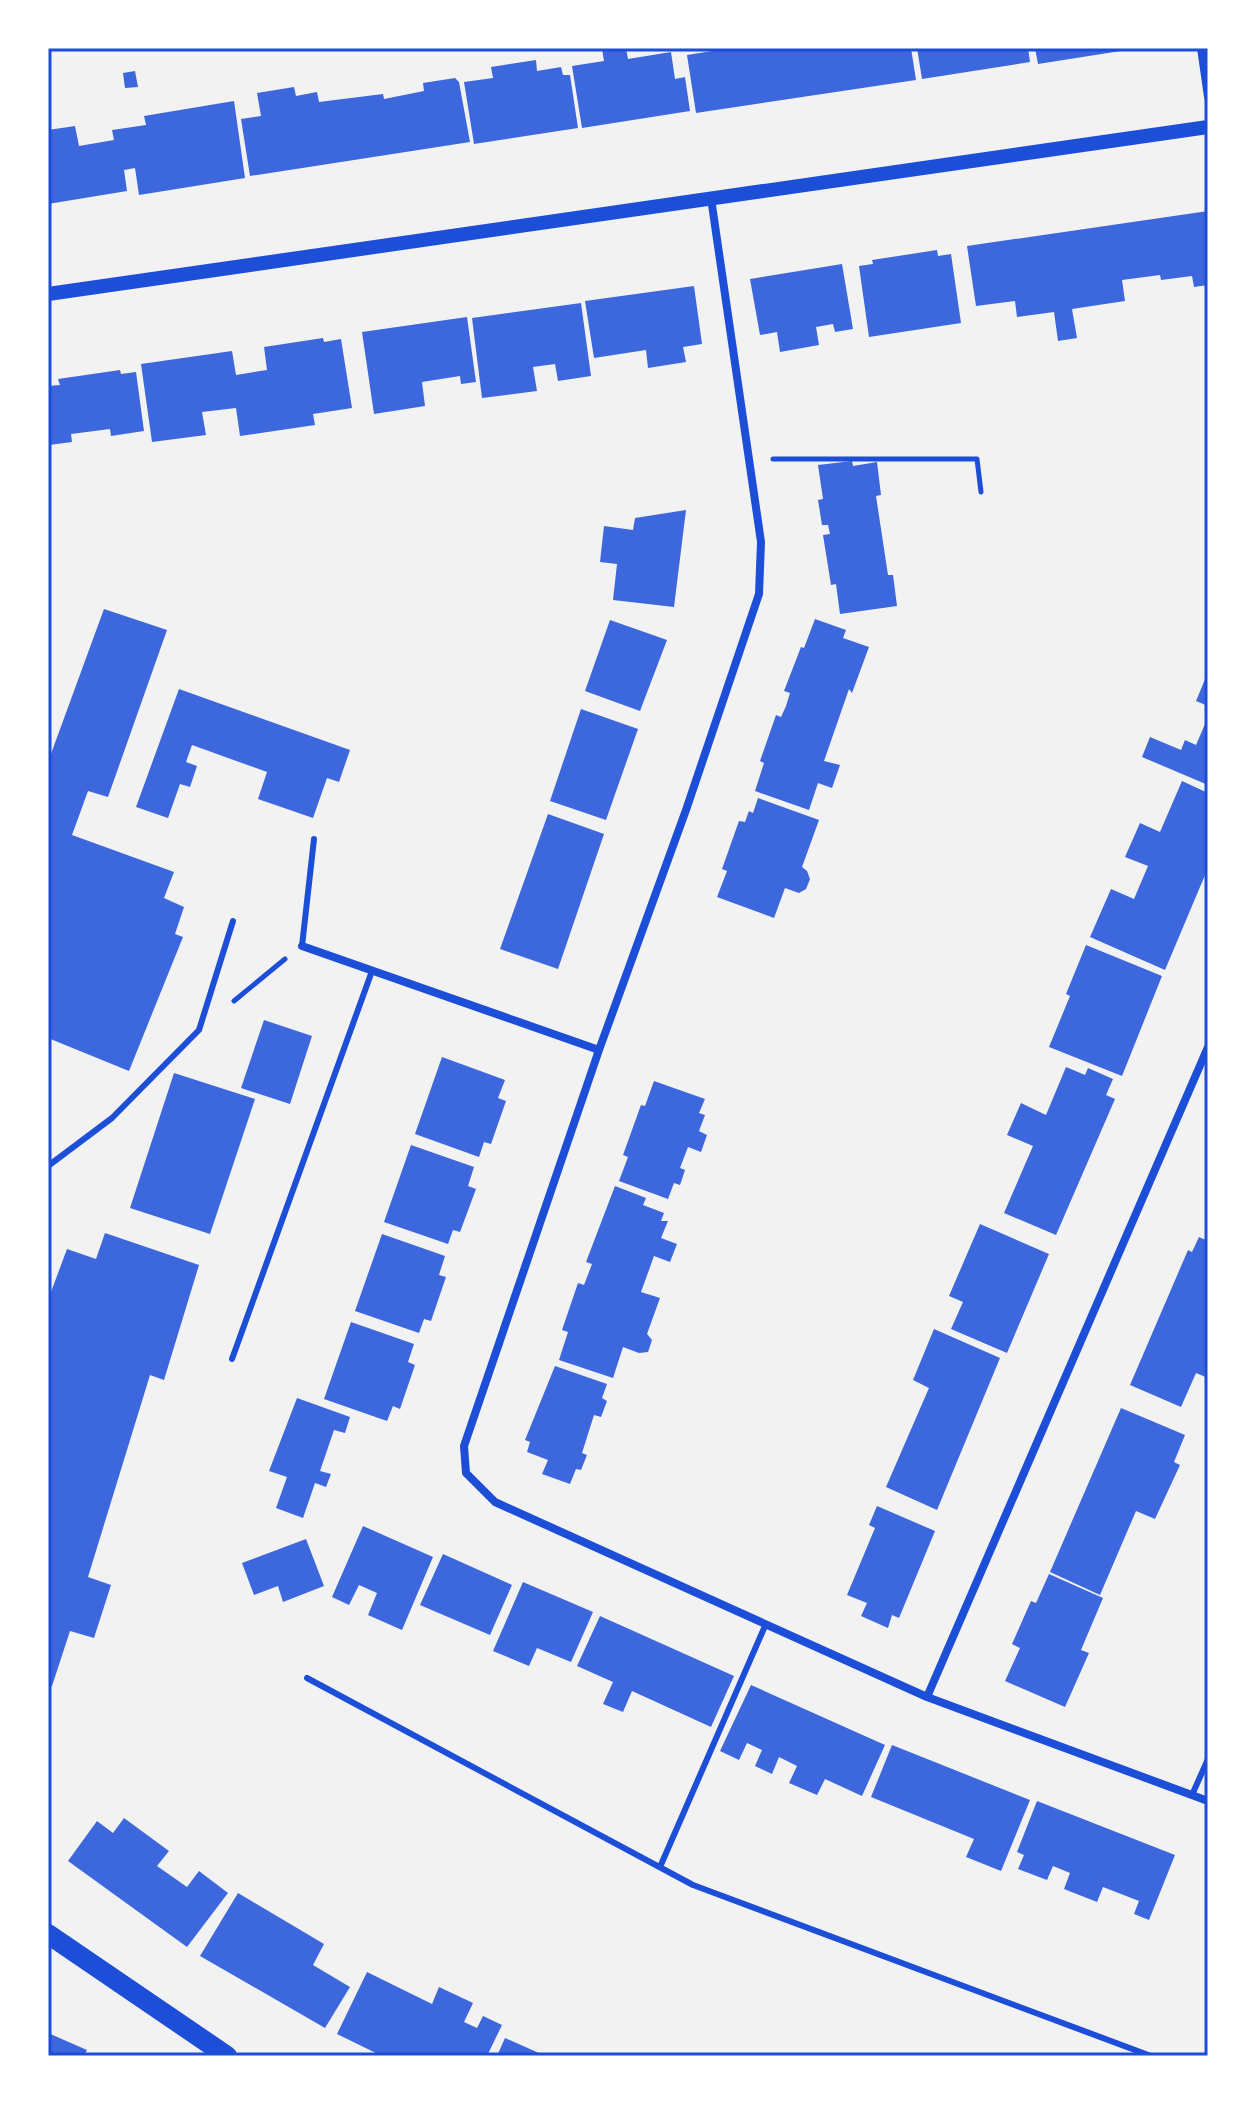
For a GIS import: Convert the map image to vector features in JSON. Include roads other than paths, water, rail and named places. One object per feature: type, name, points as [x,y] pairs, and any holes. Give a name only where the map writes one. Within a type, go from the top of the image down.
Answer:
[{"type":"main road","points":[[48,1934],[216,2053]]},
{"type":"street","points":[[1201,48],[1208,97]]},
{"type":"street","points":[[48,294],[1208,127]]},
{"type":"street","points":[[711,197],[761,542],[759,594],[464,1446],[466,1473],[495,1502],[765,1626],[927,1697],[1208,1801]]},
{"type":"street","points":[[302,946],[599,1050]]},
{"type":"street","points":[[927,1697],[1208,1047]]},
{"type":"lane","points":[[302,946],[314,839]]},
{"type":"lane","points":[[48,1166],[112,1118],[199,1030],[233,921]]},
{"type":"lane","points":[[232,1359],[372,971]]},
{"type":"lane","points":[[660,1867],[765,1626]]},
{"type":"lane","points":[[307,1678],[693,1885],[1151,2056]]},
{"type":"lane","points":[[1192,1795],[1208,1759]]}]
